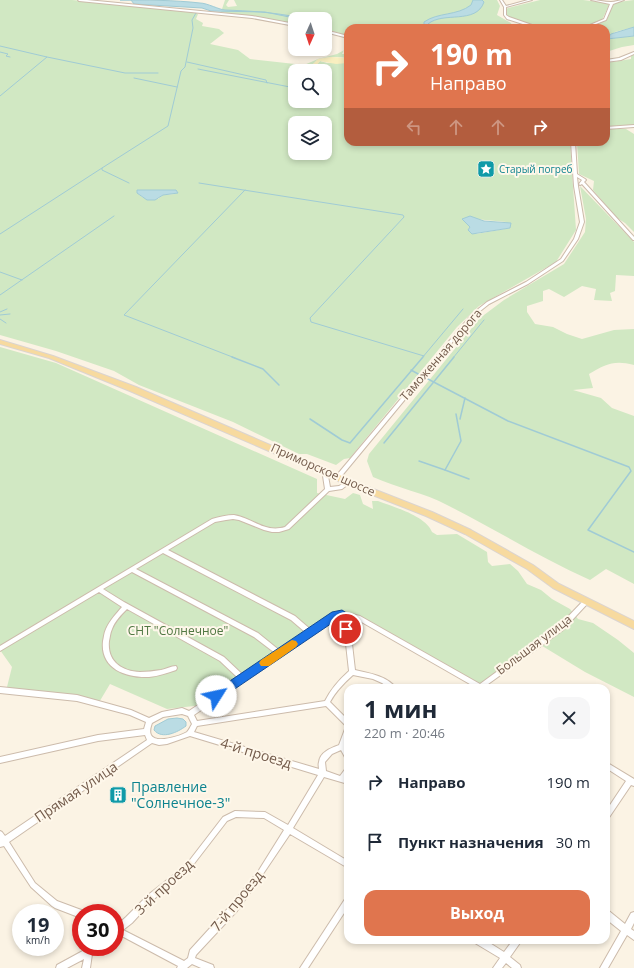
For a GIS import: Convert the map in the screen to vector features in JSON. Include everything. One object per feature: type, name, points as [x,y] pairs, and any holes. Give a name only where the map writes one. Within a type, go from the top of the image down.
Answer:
[{"type":"main road","name":"Приморское шоссе","points":[[0,342],[45,355],[112,380],[468,532],[586,602],[634,625]]},
{"type":"street","points":[[78,0],[252,18],[288,24]]},
{"type":"street","points":[[501,0],[505,7],[505,15],[508,18],[525,24]]},
{"type":"street","points":[[505,7],[531,0]]},
{"type":"street","points":[[592,0],[612,3],[623,0]]},
{"type":"street","points":[[593,24],[605,19],[612,3]]},
{"type":"street","points":[[332,33],[344,36]]},
{"type":"street","points":[[610,60],[620,59],[634,53]]},
{"type":"street","points":[[610,128],[634,126]]},
{"type":"street","name":"Таможенная дорога","points":[[338,477],[473,315],[488,303],[527,283],[564,258],[581,228],[582,222],[576,186],[573,146]]},
{"type":"street","points":[[576,175],[584,180],[583,183],[634,239]]},
{"type":"street","points":[[576,186],[583,183]]},
{"type":"street","points":[[328,473],[325,476],[325,481],[328,488]]},
{"type":"street","points":[[0,649],[214,520],[233,517],[266,530],[282,530],[287,528],[328,488],[340,488],[349,482]]},
{"type":"street","points":[[164,551],[293,618],[310,633]]},
{"type":"street","points":[[133,570],[256,635],[279,653]]},
{"type":"street","points":[[100,590],[222,659],[242,678]]},
{"type":"street","name":"Большая улица","points":[[484,684],[561,628],[586,602]]},
{"type":"street","points":[[126,606],[113,621],[107,632],[105,650],[109,662],[123,670],[140,675],[151,675],[174,668]]},
{"type":"street","points":[[342,614],[349,644],[352,672]]},
{"type":"street","points":[[190,714],[335,615],[342,614],[350,614],[360,618],[475,684]]},
{"type":"street","points":[[352,672],[384,680],[388,684]]},
{"type":"street","points":[[327,703],[335,688],[352,672]]},
{"type":"street","points":[[0,690],[77,698],[131,713],[149,721],[171,713],[182,711],[190,714],[195,724]]},
{"type":"street","points":[[327,703],[344,720]]},
{"type":"street","points":[[195,724],[327,703]]},
{"type":"street","points":[[149,721],[146,732],[147,737],[151,741],[162,742],[190,733],[195,724]]},
{"type":"street","points":[[0,760],[98,738],[146,732]]},
{"type":"street","name":"4-й проезд","points":[[190,733],[344,780]]},
{"type":"street","name":"Прямая улица","points":[[2,843],[151,741]]},
{"type":"street","points":[[342,747],[344,741]]},
{"type":"street","name":"7-й проезд","points":[[183,967],[191,960],[193,953],[234,908],[290,829],[323,773],[322,762],[324,758],[330,752],[342,747]]},
{"type":"street","points":[[610,768],[632,782],[610,812]]},
{"type":"street","name":"3-й проезд","points":[[124,924],[151,897],[188,867],[225,818],[235,814],[265,815],[344,863]]},
{"type":"street","points":[[0,834],[2,843],[34,885],[55,904],[72,911]]},
{"type":"street","points":[[304,968],[344,907]]},
{"type":"street","points":[[604,968],[634,916]]},
{"type":"street","points":[[610,917],[634,936]]},
{"type":"street","points":[[124,934],[183,967]]},
{"type":"street","points":[[484,944],[505,957],[517,968]]},
{"type":"street","points":[[496,968],[515,944]]},
{"type":"street","points":[[60,968],[82,956]]},
{"type":"street","points":[[86,968],[88,956]]},
{"type":"street","points":[[191,960],[210,968]]},
{"type":"green space","points":[[0,0],[72,0],[195,12],[198,14],[196,19],[203,23],[202,26],[219,29],[224,33],[210,44],[238,50],[250,59],[295,64],[288,64],[288,108],[332,108],[332,64],[317,64],[320,61],[327,63],[344,63],[344,146],[570,146],[576,230],[556,262],[479,306],[457,327],[350,458],[344,459],[336,465],[307,454],[299,454],[233,422],[139,385],[114,371],[56,351],[0,335]],"holes":[[[137,190],[176,190],[175,194],[163,195],[158,199],[140,196]],[[475,219],[506,222],[510,228],[476,234],[468,230],[470,227],[468,224]]]},
{"type":"green space","points":[[225,0],[229,0],[226,5],[228,7],[237,6],[234,0],[497,0],[500,6],[497,15],[511,24],[344,24],[344,35],[332,31],[332,12],[288,12],[288,23],[221,12]]},
{"type":"green space","points":[[540,0],[583,0],[607,3],[609,5],[602,20],[591,24],[524,24],[517,22],[507,16],[506,9]]},
{"type":"green space","points":[[634,0],[634,27],[615,32],[610,36],[610,24],[596,24],[606,20],[612,5],[618,2]]},
{"type":"green space","points":[[634,36],[634,45],[610,51],[610,38]]},
{"type":"green space","points":[[344,50],[342,54],[344,54],[344,58],[336,57],[317,60],[314,64],[306,64],[318,59],[332,56]]},
{"type":"green space","points":[[634,54],[634,126],[610,127],[610,62],[631,59],[631,56]]},
{"type":"green space","points":[[610,129],[626,129],[634,134],[634,232],[625,223],[617,218],[593,190],[594,181],[579,174],[577,146],[610,146]]},
{"type":"green space","points":[[580,186],[634,242],[634,276],[616,275],[615,291],[610,293],[612,301],[594,300],[596,289],[582,286],[564,297],[549,289],[543,291],[543,301],[527,306],[527,312],[535,324],[553,327],[582,339],[614,330],[634,329],[634,365],[615,363],[605,365],[589,374],[593,388],[573,390],[601,398],[612,408],[634,416],[634,584],[606,569],[590,580],[438,501],[373,477],[367,461],[369,454],[480,318],[504,300],[564,264],[585,232],[586,219]]},
{"type":"green space","name":"СНТ \"Солнечное\"","points":[[0,347],[56,363],[317,479],[317,493],[345,499],[353,493],[360,495],[363,504],[373,509],[372,501],[378,501],[409,513],[423,521],[429,526],[432,532],[437,535],[457,534],[487,552],[488,562],[492,566],[510,564],[518,571],[527,584],[541,590],[552,599],[570,609],[578,619],[593,623],[634,653],[634,697],[585,672],[539,644],[483,684],[476,684],[360,618],[346,612],[335,615],[203,705],[167,709],[110,684],[98,704],[6,691],[12,667],[0,650]]},
{"type":"sand","points":[[331,57],[344,58],[344,63],[336,64],[320,61],[318,64],[313,64],[318,59]]},
{"type":"water","points":[[131,0],[160,0],[203,3],[223,10],[259,12],[211,11],[202,8],[134,4]]},
{"type":"water","points":[[473,0],[482,0],[484,2],[480,9],[467,16],[442,18],[434,20],[428,24],[424,24],[424,22],[429,19],[460,11],[471,5]]},
{"type":"water","points":[[269,13],[287,15],[288,17]]},
{"type":"water","points":[[634,27],[634,36],[610,39],[611,34]]},
{"type":"water","points":[[137,190],[176,190],[178,193],[163,195],[155,200],[147,200],[137,193]]},
{"type":"water","points":[[470,216],[484,221],[511,223],[510,228],[472,234],[468,230],[470,227],[462,219]]},
{"type":"water","points":[[168,719],[183,719],[186,722],[186,726],[179,731],[166,735],[157,733],[154,730],[155,726]]},
{"type":"waterway","points":[[102,168],[168,126],[181,71],[185,67],[193,28],[192,20],[196,13]]},
{"type":"waterway","points":[[0,46],[47,57]]},
{"type":"waterway","points":[[0,52],[8,54],[6,56],[10,57]]},
{"type":"waterway","points":[[0,96],[47,57]]},
{"type":"waterway","points":[[47,57],[125,73],[158,73]]},
{"type":"waterway","points":[[187,62],[266,80],[267,82]]},
{"type":"waterway","points":[[198,69],[267,82]]},
{"type":"waterway","points":[[134,78],[177,87]]},
{"type":"waterway","points":[[267,82],[288,87]]},
{"type":"waterway","points":[[0,234],[102,168]]},
{"type":"waterway","points":[[102,168],[102,170],[129,183]]},
{"type":"waterway","points":[[199,183],[245,190]]},
{"type":"waterway","points":[[235,358],[124,315],[245,190]]},
{"type":"waterway","points":[[245,190],[403,215],[404,217],[310,318],[311,322],[424,356]]},
{"type":"waterway","points":[[22,280],[114,216]]},
{"type":"waterway","points":[[0,272],[22,280]]},
{"type":"waterway","points":[[0,295],[22,280]]},
{"type":"waterway","points":[[0,312],[7,309]]},
{"type":"waterway","points":[[424,356],[463,309]]},
{"type":"waterway","points":[[0,315],[10,314]]},
{"type":"waterway","points":[[0,319],[6,323]]},
{"type":"waterway","points":[[453,358],[484,320]]},
{"type":"waterway","points":[[232,357],[263,369],[279,385]]},
{"type":"waterway","points":[[412,370],[423,357]]},
{"type":"waterway","points":[[434,382],[454,357]]},
{"type":"waterway","points":[[310,419],[342,440],[350,443],[412,370]]},
{"type":"waterway","points":[[412,370],[420,375]]},
{"type":"waterway","points":[[426,378],[434,382]]},
{"type":"waterway","points":[[384,443],[434,382]]},
{"type":"waterway","points":[[434,382],[465,398]]},
{"type":"waterway","points":[[460,419],[465,398]]},
{"type":"waterway","points":[[465,398],[508,421],[629,467],[631,471],[588,530],[634,552]]},
{"type":"waterway","points":[[445,470],[461,441],[456,414]]},
{"type":"waterway","points":[[419,461],[445,470]]},
{"type":"waterway","points":[[445,470],[469,479]]},
{"type":"slow traffic","points":[[265,663],[292,644]]},
{"type":"place","name":"Старый погреб","points":[[486,169]]},
{"type":"place","name":"Правление \"Солнечное-3\"","points":[[118,795]]},
{"type":"route","points":[[216,696],[335,615],[342,614],[346,629]]}]
